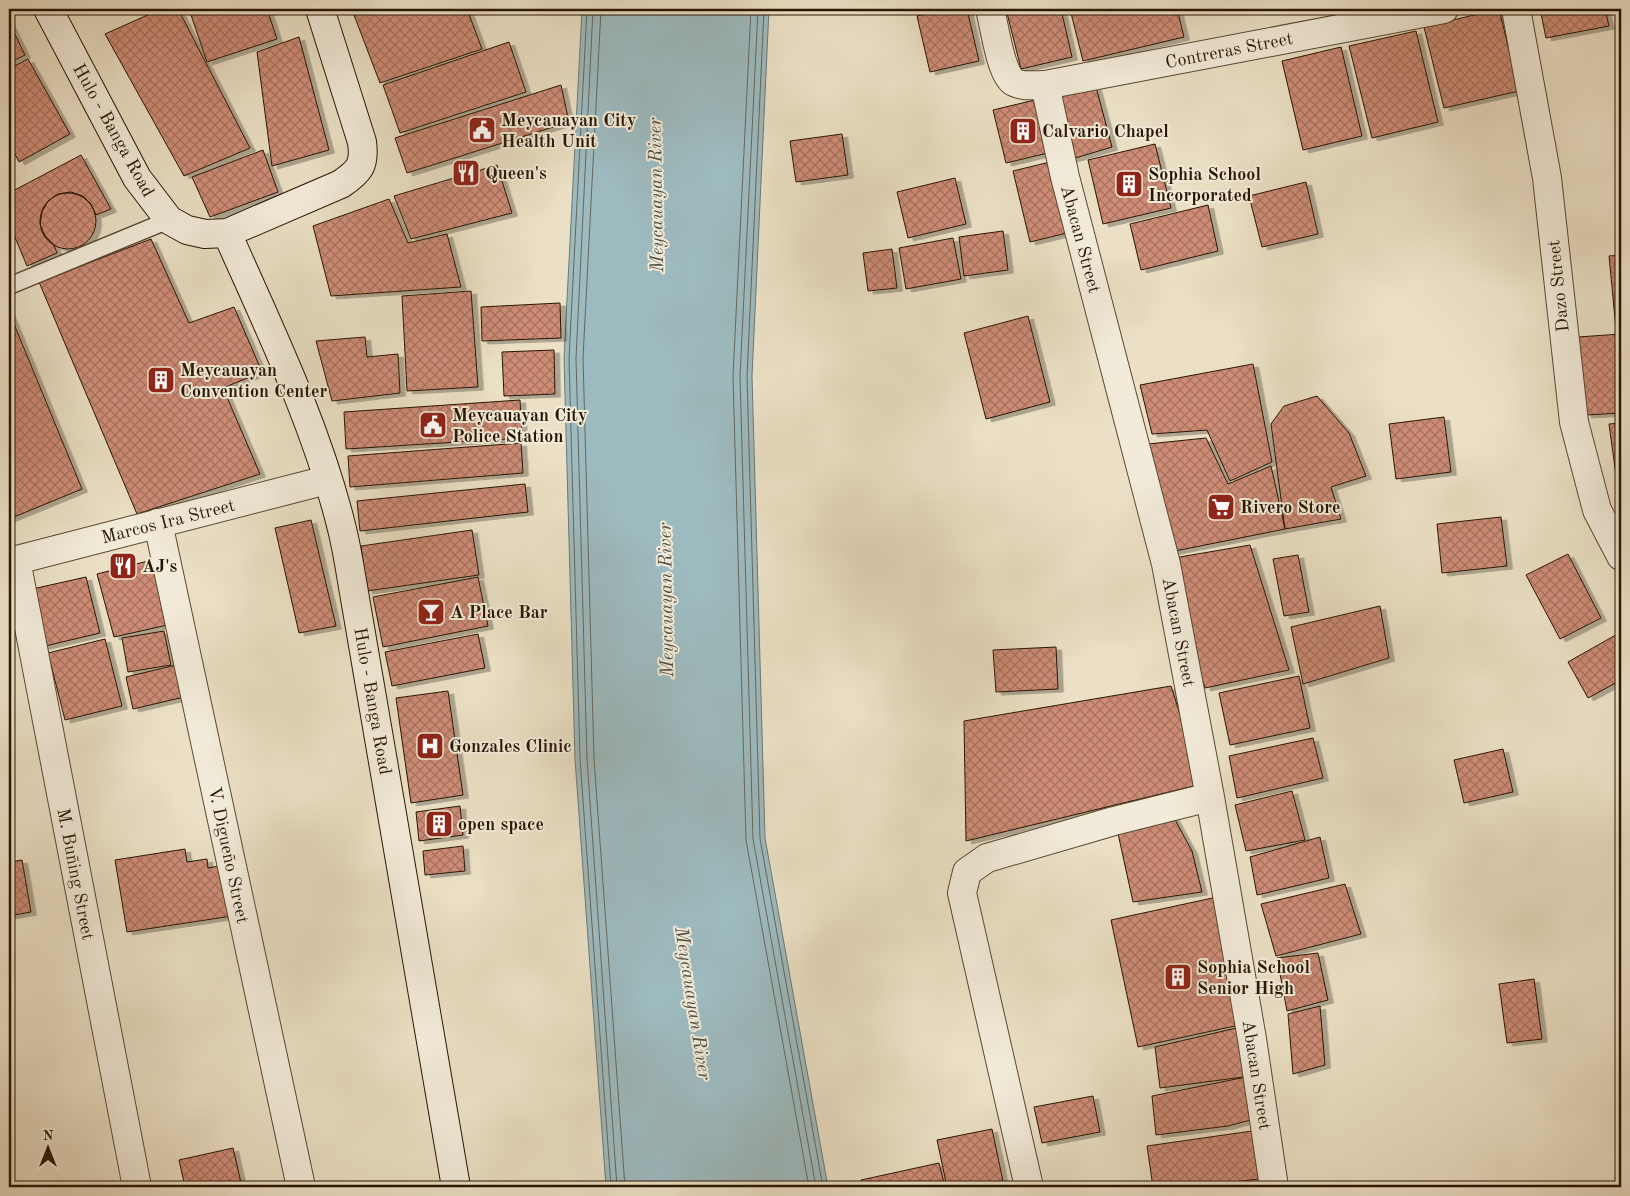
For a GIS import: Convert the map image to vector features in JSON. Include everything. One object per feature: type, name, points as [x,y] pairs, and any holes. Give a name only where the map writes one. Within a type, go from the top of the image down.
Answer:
[{"type":"street","name":"Hulo - Banga Road","points":[[48,9],[137,178],[151,200],[169,220],[187,230],[205,234],[227,233],[341,184],[353,176],[362,165],[362,142],[320,9]]},
{"type":"street","name":"Contreras Street","points":[[990,9],[1005,73],[1013,82],[1026,85],[1045,85],[1444,9]]},
{"type":"street","name":"Dazo Street","points":[[1516,9],[1547,178],[1574,422],[1597,510],[1621,556]]},
{"type":"street","name":"Abacan Street","points":[[1045,85],[1065,177],[1166,564],[1210,797],[1252,1038],[1274,1187]]},
{"type":"street","name":"Hulo - Banga Road","points":[[227,233],[295,389],[328,480],[341,525],[456,1187]]},
{"type":"street","name":"Marcos Ira Street","points":[[12,561],[328,480]]},
{"type":"street","name":"V. Digueño Street","points":[[158,523],[301,1187]]},
{"type":"street","name":"M. Buñing Street","points":[[12,561],[137,1187]]},
{"type":"street","points":[[1029,1187],[962,893],[967,872],[987,858],[1114,821],[1210,797]]},
{"type":"lane","points":[[9,286],[169,220]]},
{"type":"water","name":"Meycauayan River","points":[[582,9],[769,9],[752,376],[765,838],[828,1187],[606,1187],[575,759],[564,358]]},
{"type":"building","points":[[161,9],[178,9],[250,148],[184,176],[105,34]]},
{"type":"building","points":[[189,9],[267,9],[277,39],[207,62]]},
{"type":"building","points":[[352,9],[376,9],[354,15]]},
{"type":"building","points":[[376,9],[467,9],[482,49],[380,83],[354,15]]},
{"type":"building","points":[[947,9],[967,9],[979,61],[930,72],[917,16]]},
{"type":"building","points":[[1006,9],[1061,9],[1072,57],[1021,69]]},
{"type":"building","points":[[1070,9],[1177,9],[1184,37],[1083,61]]},
{"type":"building","points":[[1499,9],[1519,91],[1444,108],[1424,27]]},
{"type":"building","points":[[1540,9],[1605,9],[1609,26],[1546,38]]},
{"type":"building","points":[[9,22],[25,55],[9,63]]},
{"type":"building","points":[[1416,31],[1438,122],[1372,138],[1349,46]]},
{"type":"building","points":[[299,37],[329,150],[272,166],[257,52]]},
{"type":"building","points":[[509,42],[526,92],[400,133],[383,85]]},
{"type":"building","points":[[1341,47],[1362,136],[1303,150],[1282,61]]},
{"type":"building","points":[[28,59],[70,134],[19,162],[9,143],[9,69]]},
{"type":"building","name":"Meycauayan City Health Unit","points":[[561,85],[569,122],[407,173],[395,138]]},
{"type":"building","points":[[1096,87],[1112,147],[1072,159],[1055,98]]},
{"type":"building","name":"Calvario Chapel","points":[[1039,99],[1052,152],[1006,163],[993,110]]},
{"type":"building","points":[[842,134],[848,175],[796,182],[790,141]]},
{"type":"building","name":"Sophia School Incorporated","points":[[1155,144],[1171,208],[1103,224],[1088,160]]},
{"type":"building","points":[[263,150],[278,192],[210,217],[192,177]]},
{"type":"building","points":[[81,155],[111,209],[96,215],[91,204],[83,196],[71,192],[58,194],[48,201],[42,212],[40,224],[45,236],[54,245],[57,253],[27,266],[9,223],[9,193]]},
{"type":"building","points":[[1050,162],[1067,233],[1030,242],[1013,171]]},
{"type":"building","points":[[497,165],[512,213],[411,239],[394,196]]},
{"type":"building","points":[[955,178],[966,224],[908,238],[897,192]]},
{"type":"building","points":[[1306,182],[1318,234],[1262,247],[1249,196]]},
{"type":"building","points":[[68,193],[79,195],[88,201],[94,210],[96,221],[94,232],[88,241],[79,247],[68,249],[57,247],[48,241],[42,232],[40,221],[42,210],[48,201],[57,195]]},
{"type":"building","points":[[389,199],[408,243],[447,234],[461,287],[331,296],[313,226]]},
{"type":"building","points":[[1208,205],[1218,251],[1141,270],[1130,224]]},
{"type":"building","points":[[1003,231],[1008,270],[964,276],[959,237]]},
{"type":"building","points":[[953,238],[961,279],[906,289],[899,248]]},
{"type":"building","name":"Meycauayan Convention Center","points":[[151,239],[189,323],[234,307],[262,372],[223,388],[260,474],[137,514],[39,282]]},
{"type":"building","points":[[892,249],[897,288],[868,291],[863,253]]},
{"type":"building","points":[[1621,255],[1621,329],[1616,329],[1609,256]]},
{"type":"building","points":[[471,291],[478,387],[407,391],[402,296]]},
{"type":"building","points":[[560,303],[561,338],[482,341],[481,307]]},
{"type":"building","points":[[9,312],[82,489],[9,519]]},
{"type":"building","points":[[1028,316],[1050,402],[986,419],[964,333]]},
{"type":"building","points":[[1621,334],[1621,413],[1586,415],[1578,337]]},
{"type":"building","points":[[365,337],[367,357],[398,354],[400,393],[332,401],[316,341]]},
{"type":"building","points":[[554,350],[555,394],[504,396],[502,352]]},
{"type":"building","points":[[1253,364],[1272,462],[1230,481],[1207,430],[1152,434],[1140,385]]},
{"type":"building","points":[[1317,396],[1349,433],[1366,476],[1331,487],[1341,519],[1285,529],[1271,424],[1284,406]]},
{"type":"building","name":"Meycauayan City Police Station","points":[[520,400],[522,438],[346,449],[344,412]]},
{"type":"building","points":[[1444,417],[1451,472],[1396,479],[1389,424]]},
{"type":"building","points":[[1621,423],[1621,512],[1609,424]]},
{"type":"building","name":"Rivero Store","points":[[1206,438],[1228,484],[1271,466],[1285,529],[1170,552],[1148,444]]},
{"type":"building","points":[[521,443],[523,473],[350,487],[348,456]]},
{"type":"building","points":[[525,484],[528,512],[360,531],[357,501]]},
{"type":"building","points":[[1501,517],[1507,566],[1442,573],[1437,524]]},
{"type":"building","points":[[311,520],[336,626],[299,633],[275,528]]},
{"type":"building","points":[[472,530],[479,575],[367,591],[361,546]]},
{"type":"building","points":[[1250,545],[1289,670],[1205,688],[1166,563],[1174,558]]},
{"type":"building","points":[[1568,554],[1601,618],[1560,639],[1526,575]]},
{"type":"building","points":[[1298,555],[1309,612],[1284,616],[1273,559]]},
{"type":"building","points":[[156,559],[172,624],[114,637],[97,574]]},
{"type":"building","points":[[86,577],[100,633],[41,647],[28,590]]},
{"type":"building","name":"A Place Bar","points":[[478,577],[488,626],[383,647],[373,597]]},
{"type":"building","points":[[1380,606],[1389,658],[1303,684],[1291,627]]},
{"type":"building","points":[[164,631],[171,665],[128,672],[122,638]]},
{"type":"building","points":[[1621,632],[1621,680],[1588,698],[1568,662]]},
{"type":"building","points":[[478,634],[485,668],[392,686],[385,652]]},
{"type":"building","points":[[105,639],[122,706],[65,720],[48,653]]},
{"type":"building","points":[[1056,647],[1058,689],[996,692],[993,650]]},
{"type":"building","points":[[176,665],[184,697],[133,709],[126,677]]},
{"type":"building","points":[[1299,676],[1310,728],[1230,745],[1219,693]]},
{"type":"building","points":[[1171,686],[1202,784],[966,841],[964,721]]},
{"type":"building","name":"Gonzales Clinic","points":[[448,691],[463,795],[411,803],[396,698]]},
{"type":"building","points":[[1313,738],[1323,778],[1237,798],[1229,756]]},
{"type":"building","points":[[1503,749],[1513,792],[1464,803],[1454,760]]},
{"type":"building","points":[[1292,791],[1305,840],[1246,851],[1235,805]]},
{"type":"building","name":"open space","points":[[460,806],[463,835],[419,841],[416,812]]},
{"type":"building","points":[[1173,816],[1192,851],[1202,892],[1133,902],[1117,829]]},
{"type":"building","points":[[1320,837],[1329,878],[1257,895],[1250,857]]},
{"type":"building","points":[[463,846],[465,871],[425,875],[423,851]]},
{"type":"building","points":[[185,849],[187,862],[207,859],[208,868],[224,865],[232,916],[127,932],[115,860]]},
{"type":"building","points":[[22,860],[31,912],[9,916],[9,862]]},
{"type":"building","name":"Sophia School Senior High","points":[[1345,884],[1361,934],[1276,956],[1261,904]]},
{"type":"building","name":"Sophia School Senior High","points":[[1217,897],[1244,1024],[1138,1047],[1111,920]]},
{"type":"building","points":[[1318,953],[1328,1000],[1287,1011],[1277,958]]},
{"type":"building","points":[[1534,979],[1542,1039],[1507,1043],[1499,984]]},
{"type":"building","points":[[1320,1006],[1325,1065],[1293,1074],[1288,1014]]},
{"type":"building","points":[[1245,1026],[1251,1076],[1160,1088],[1155,1047]]},
{"type":"building","points":[[1251,1076],[1258,1118],[1228,1126],[1156,1135],[1152,1096]]},
{"type":"building","points":[[1093,1096],[1100,1132],[1042,1143],[1034,1107]]},
{"type":"building","points":[[992,1129],[1004,1186],[947,1187],[937,1140]]},
{"type":"building","points":[[1252,1131],[1259,1179],[1192,1187],[1153,1187],[1147,1146]]},
{"type":"building","points":[[233,1148],[242,1187],[185,1187],[179,1160]]},
{"type":"building","points":[[939,1163],[945,1187],[862,1187],[861,1180]]},
{"type":"place","name":"Meycauayan City Health Unit","points":[[482,130]]},
{"type":"place","name":"Calvario Chapel","points":[[1023,131]]},
{"type":"place","name":"Queen's","points":[[466,173]]},
{"type":"place","name":"Sophia School Incorporated","points":[[1129,184]]},
{"type":"place","name":"Meycauayan Convention Center","points":[[161,380]]},
{"type":"place","name":"Meycauayan City Police Station","points":[[433,425]]},
{"type":"place","name":"Rivero Store","points":[[1221,507]]},
{"type":"place","name":"AJ's","points":[[123,566]]},
{"type":"place","name":"A Place Bar","points":[[431,612]]},
{"type":"place","name":"Gonzales Clinic","points":[[430,746]]},
{"type":"place","name":"open space","points":[[439,824]]},
{"type":"place","name":"Sophia School Senior High","points":[[1178,977]]}]
